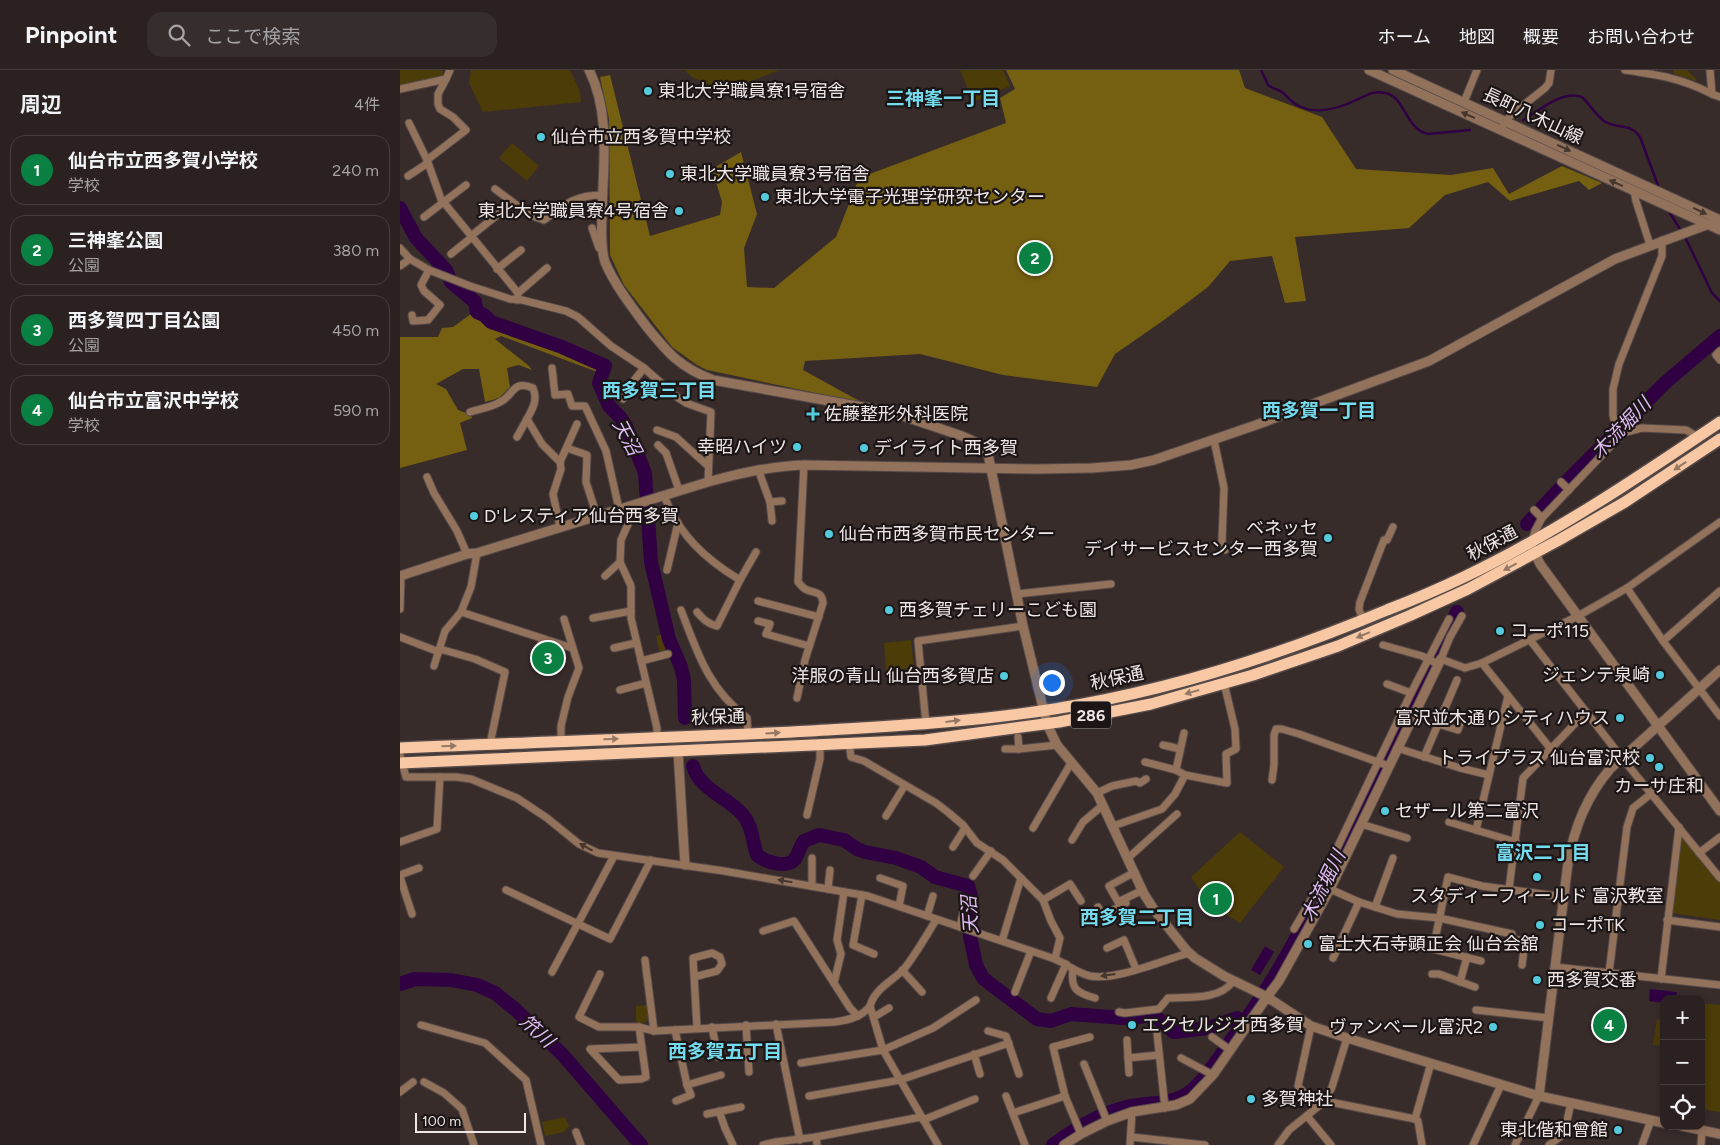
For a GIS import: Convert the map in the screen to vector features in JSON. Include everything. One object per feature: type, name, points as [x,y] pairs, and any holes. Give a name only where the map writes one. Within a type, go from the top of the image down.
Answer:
[{"type":"highway","name":"秋保通","points":[[400,748],[748,734],[926,724],[1044,710],[1148,690],[1248,662],[1333,633],[1464,577],[1532,541],[1619,490],[1720,422]]},
{"type":"highway","name":"秋保通","points":[[401,760],[678,751],[925,740],[1017,733],[1047,724],[1151,704],[1253,675],[1338,646],[1468,588],[1534,554],[1625,502],[1720,439]]},
{"type":"street","points":[[408,176],[466,130],[453,117],[440,109],[438,104],[438,94],[450,70]]},
{"type":"street","points":[[589,70],[602,108],[604,130],[602,248],[605,260],[613,277],[668,354],[695,373],[729,384],[891,412],[980,444],[988,454],[1016,594],[1047,724],[1057,745],[1097,793],[1155,911],[1189,953],[1233,980],[1266,997],[1310,1026],[1539,1096],[1660,1121]]},
{"type":"street","points":[[1369,70],[1720,230]]},
{"type":"street","name":"長町八木山線","points":[[1392,70],[1720,220]]},
{"type":"street","points":[[1464,102],[1477,70]]},
{"type":"street","points":[[1501,130],[1510,116],[1545,88],[1549,83],[1551,70]]},
{"type":"street","points":[[1625,70],[1666,76],[1697,86],[1720,97]]},
{"type":"street","points":[[1710,70],[1712,94]]},
{"type":"street","points":[[400,89],[446,79]]},
{"type":"street","points":[[409,123],[428,162],[444,202],[498,269],[517,296]]},
{"type":"street","points":[[424,217],[466,185]]},
{"type":"street","points":[[495,189],[530,215],[544,220],[569,201],[592,195],[602,195]]},
{"type":"street","points":[[1634,191],[1650,245]]},
{"type":"street","points":[[452,254],[501,212]]},
{"type":"street","points":[[400,609],[400,576],[679,490],[758,469],[804,465],[1078,469],[1131,465],[1154,460],[1214,440],[1428,361],[1459,346],[1615,259],[1720,220]]},
{"type":"street","points":[[592,228],[599,248],[602,248]]},
{"type":"street","points":[[1618,436],[1612,405],[1613,389],[1619,364],[1662,256],[1662,240]]},
{"type":"street","points":[[400,248],[410,259],[429,270],[457,281],[566,310],[587,324],[611,346],[644,368],[677,397],[686,403],[711,412],[708,482]]},
{"type":"street","points":[[498,269],[521,250]]},
{"type":"street","points":[[400,266],[410,259]]},
{"type":"street","points":[[517,296],[547,268]]},
{"type":"street","points":[[412,315],[413,321],[428,320],[440,305],[424,291],[422,285],[429,270]]},
{"type":"street","points":[[1720,351],[1716,355],[1720,360]]},
{"type":"street","points":[[552,368],[556,396],[568,394],[572,406],[585,406],[606,451],[619,509]]},
{"type":"street","points":[[623,400],[632,383],[644,368]]},
{"type":"street","points":[[470,412],[502,402],[514,388],[528,386],[533,388],[536,394],[536,401],[517,437]]},
{"type":"street","points":[[527,419],[542,444],[560,462]]},
{"type":"street","points":[[560,527],[552,494],[561,469],[560,462],[577,424]]},
{"type":"street","points":[[1698,437],[1686,430],[1642,428],[1630,430],[1618,436],[1539,514],[1532,541],[1534,554],[1720,811]]},
{"type":"street","points":[[656,430],[676,437],[708,466]]},
{"type":"street","points":[[1214,440],[1224,488],[1222,540],[1225,550]]},
{"type":"street","points":[[658,446],[666,453],[679,490]]},
{"type":"street","points":[[567,448],[587,455],[586,482],[597,516]]},
{"type":"street","points":[[797,698],[809,646],[823,603],[823,597],[820,593],[804,588],[798,582],[804,465]]},
{"type":"street","points":[[758,469],[770,502],[772,521]]},
{"type":"street","points":[[428,477],[434,493],[457,531],[467,554]]},
{"type":"street","points":[[664,495],[671,514],[702,554],[740,580]]},
{"type":"street","points":[[770,502],[782,502]]},
{"type":"street","points":[[631,505],[629,522],[621,540],[620,562],[631,586],[631,611],[636,643],[657,728],[657,737]]},
{"type":"street","points":[[1383,645],[1434,661],[1465,668],[1482,663],[1578,616],[1627,588],[1720,522]]},
{"type":"street","points":[[667,570],[678,523]]},
{"type":"street","points":[[1363,620],[1359,609],[1360,602],[1384,540],[1387,540],[1393,527]]},
{"type":"street","points":[[697,612],[711,625],[717,626],[756,552]]},
{"type":"street","points":[[434,666],[445,630],[461,612],[471,587],[477,553]]},
{"type":"street","points":[[605,576],[620,562]]},
{"type":"street","points":[[1016,594],[1111,584]]},
{"type":"street","points":[[1627,588],[1663,641],[1720,716]]},
{"type":"street","points":[[1663,641],[1720,591]]},
{"type":"street","points":[[758,601],[819,617]]},
{"type":"street","points":[[681,610],[707,674],[730,705],[747,718],[748,734]]},
{"type":"street","points":[[593,618],[631,611]]},
{"type":"street","points":[[461,612],[572,648]]},
{"type":"street","points":[[1297,932],[1330,889],[1344,852],[1361,824],[1411,693],[1450,637],[1462,616]]},
{"type":"street","points":[[561,742],[561,726],[578,668],[564,619]]},
{"type":"street","points":[[1064,1145],[1105,1117],[1164,1104],[1176,1105],[1190,1099],[1209,1072],[1229,1049],[1279,980],[1297,932],[1318,888],[1383,764],[1397,748],[1434,661],[1449,619]]},
{"type":"street","points":[[758,621],[770,624],[766,634],[809,646]]},
{"type":"street","points":[[926,724],[918,641],[1023,626]]},
{"type":"street","points":[[400,638],[475,660],[505,672],[490,744]]},
{"type":"street","points":[[536,657],[543,639]]},
{"type":"street","points":[[1530,640],[1622,758],[1720,878]]},
{"type":"street","points":[[614,648],[636,643]]},
{"type":"street","points":[[641,661],[668,654]]},
{"type":"street","points":[[1482,663],[1550,748]]},
{"type":"street","points":[[1515,1145],[1539,1096],[1571,845],[1578,822],[1599,782],[1622,758],[1720,670]]},
{"type":"street","points":[[1424,757],[1457,680]]},
{"type":"street","points":[[620,690],[646,683]]},
{"type":"street","points":[[1145,762],[1176,770],[1185,775],[1227,783],[1226,754],[1236,749],[1235,730],[1224,683]]},
{"type":"street","points":[[1386,684],[1411,693]]},
{"type":"street","points":[[1476,830],[1508,696]]},
{"type":"street","points":[[1509,889],[1523,778],[1586,712]]},
{"type":"street","points":[[1438,724],[1458,730],[1461,720]]},
{"type":"street","points":[[1272,780],[1274,735],[1276,729],[1299,734],[1383,764]]},
{"type":"street","points":[[1017,733],[1019,748]]},
{"type":"street","points":[[1176,770],[1184,734]]},
{"type":"street","points":[[849,743],[851,756],[864,761],[936,803],[965,828],[977,844],[1003,860],[1043,900],[1060,938],[1055,959]]},
{"type":"street","points":[[807,815],[820,759],[820,745]]},
{"type":"street","points":[[1005,748],[1057,745]]},
{"type":"street","points":[[1163,745],[1180,749]]},
{"type":"street","points":[[1397,748],[1489,775]]},
{"type":"street","points":[[678,751],[685,865]]},
{"type":"street","points":[[401,760],[406,778],[464,777],[517,798],[588,849],[614,856],[685,865],[862,895],[1055,959],[1090,976],[1112,976],[1189,953]]},
{"type":"street","points":[[1033,828],[1071,763]]},
{"type":"street","points":[[1113,826],[1162,809],[1175,794],[1185,775]]},
{"type":"street","points":[[400,842],[437,829],[440,777]]},
{"type":"street","points":[[1097,793],[1112,786],[1136,781],[1140,783],[1146,779]]},
{"type":"street","points":[[886,816],[905,784]]},
{"type":"street","points":[[1609,973],[1627,827],[1632,808],[1652,793]]},
{"type":"street","points":[[1072,840],[1083,822],[1103,805]]},
{"type":"street","points":[[1128,858],[1177,814]]},
{"type":"street","points":[[1449,822],[1516,842]]},
{"type":"street","points":[[1361,824],[1407,838]]},
{"type":"street","points":[[1661,979],[1679,827]]},
{"type":"street","points":[[953,847],[965,828]]},
{"type":"street","points":[[1700,853],[1720,837]]},
{"type":"street","points":[[973,876],[991,851]]},
{"type":"street","points":[[552,972],[614,856]]},
{"type":"street","points":[[812,858],[812,886]]},
{"type":"street","points":[[1376,906],[1393,858]]},
{"type":"street","points":[[506,890],[610,940],[651,860]]},
{"type":"street","points":[[412,914],[400,876],[419,868]]},
{"type":"street","points":[[828,889],[830,870]]},
{"type":"street","points":[[1135,872],[1109,886],[1118,902],[1144,892]]},
{"type":"street","points":[[1481,961],[1433,949],[1448,877],[1482,886],[1564,896]]},
{"type":"street","points":[[880,878],[903,886],[899,906]]},
{"type":"street","points":[[1002,941],[1022,878]]},
{"type":"street","points":[[1043,900],[1070,884],[1081,901]]},
{"type":"street","points":[[1330,889],[1358,902],[1397,914],[1439,918],[1512,934],[1512,939],[1525,941],[1522,965]]},
{"type":"street","points":[[834,983],[841,954],[836,940],[844,892]]},
{"type":"street","points":[[1098,907],[1102,916],[1144,892]]},
{"type":"street","points":[[862,895],[853,945],[874,954]]},
{"type":"street","points":[[928,916],[933,896]]},
{"type":"street","points":[[1334,958],[1358,902]]},
{"type":"street","points":[[963,929],[964,908]]},
{"type":"street","points":[[600,974],[579,1017],[599,1026],[639,1027],[654,1031],[849,1020],[867,1011],[872,999],[902,970],[936,920]]},
{"type":"street","points":[[1667,920],[1720,926]]},
{"type":"street","points":[[763,931],[794,921],[858,1016]]},
{"type":"street","points":[[1106,948],[1124,940],[1136,969]]},
{"type":"street","points":[[1015,992],[1031,951]]},
{"type":"street","points":[[694,977],[717,971],[722,964],[720,957],[712,953],[693,958],[694,977],[697,1028]]},
{"type":"street","points":[[1460,982],[1467,957]]},
{"type":"street","points":[[644,960],[654,1031]]},
{"type":"street","points":[[1051,998],[1066,964]]},
{"type":"street","points":[[1555,967],[1720,986]]},
{"type":"street","points":[[1073,969],[1072,981],[1076,989],[1086,996],[1095,998]]},
{"type":"street","points":[[902,970],[922,992]]},
{"type":"street","points":[[1432,974],[1439,974],[1475,986]]},
{"type":"street","points":[[1119,1012],[1159,1009],[1168,998],[1207,995],[1228,987],[1233,980]]},
{"type":"street","points":[[801,1063],[884,1050],[933,1028],[976,1000]]},
{"type":"street","points":[[870,1006],[884,1050],[938,1145]]},
{"type":"street","points":[[874,1017],[889,1008]]},
{"type":"street","points":[[1476,1010],[1549,1018]]},
{"type":"street","points":[[776,1024],[800,1140]]},
{"type":"street","points":[[421,1025],[485,1043],[526,1080],[541,1145]]},
{"type":"street","points":[[746,1025],[749,1072]]},
{"type":"street","points":[[1310,1026],[1298,1086],[1317,1106]]},
{"type":"street","points":[[639,1027],[642,1047],[646,1077],[619,1080],[590,1049],[642,1047]]},
{"type":"street","points":[[712,1027],[718,1057]]},
{"type":"street","points":[[676,1030],[687,1085],[691,1095],[676,1101]]},
{"type":"street","points":[[988,1031],[1006,1036],[1019,1074]]},
{"type":"street","points":[[1157,1033],[1164,1104]]},
{"type":"street","points":[[1078,1137],[1065,1096],[1053,1047],[1090,1037]]},
{"type":"street","points":[[1212,1037],[1229,1049]]},
{"type":"street","points":[[1278,1145],[1290,1130],[1325,1101],[1332,1087],[1347,1038]]},
{"type":"street","points":[[1126,1040],[1130,1074]]},
{"type":"street","points":[[809,1096],[900,1080],[1009,1043]]},
{"type":"street","points":[[974,1054],[980,1074]]},
{"type":"street","points":[[1128,1058],[1159,1055]]},
{"type":"street","points":[[1181,1058],[1209,1072]]},
{"type":"street","points":[[1415,1118],[1431,1063]]},
{"type":"street","points":[[1084,1064],[1105,1117]]},
{"type":"street","points":[[687,1085],[721,1075]]},
{"type":"street","points":[[400,1092],[413,1082]]},
{"type":"street","points":[[424,1082],[444,1093],[462,1109],[474,1145]]},
{"type":"street","points":[[1473,1145],[1501,1085]]},
{"type":"street","points":[[1006,1096],[1025,1145]]},
{"type":"street","points":[[1013,1113],[1065,1096]]},
{"type":"street","points":[[763,1145],[800,1140],[817,1141],[922,1119],[975,1099]]},
{"type":"street","points":[[1325,1101],[1415,1118],[1418,1121],[1422,1145]]},
{"type":"street","points":[[1549,1145],[1564,1134],[1571,1103]]},
{"type":"street","points":[[707,1114],[741,1107]]},
{"type":"street","points":[[720,1112],[733,1145]]},
{"type":"street","points":[[1132,1112],[1130,1141],[1205,1145]]},
{"type":"street","points":[[1306,1116],[1331,1145]]},
{"type":"street","points":[[1642,1145],[1651,1120]]},
{"type":"street","points":[[1701,1145],[1702,1130],[1720,1134]]},
{"type":"street","points":[[576,1132],[581,1145]]},
{"type":"shaded area","points":[[400,70],[442,70],[443,77],[400,87]]},
{"type":"shaded area","points":[[471,70],[570,70],[580,91],[581,102],[483,112],[469,83]]},
{"type":"shaded area","points":[[684,70],[779,70],[725,92],[692,77]]},
{"type":"shaded area","points":[[960,70],[1003,70],[1010,86],[973,102]]},
{"type":"shaded area","points":[[1006,70],[1239,70],[1245,88],[1322,117],[1356,169],[1451,175],[1493,168],[1509,194],[1562,166],[1602,183],[1589,190],[1579,181],[1510,201],[1488,182],[1445,195],[1409,228],[1295,237],[1306,301],[1285,303],[1272,256],[1230,261],[1208,287],[1115,354],[1097,387],[1003,375],[920,354],[805,361],[803,370],[863,403],[707,370],[672,347],[624,285],[610,255],[609,119],[600,77],[610,75],[650,236],[720,215],[722,202],[712,169],[741,152],[757,214],[744,248],[747,287],[774,288],[836,237],[859,178],[1006,123],[1000,98],[1015,89]]},
{"type":"shaded area","points":[[1673,70],[1687,70],[1697,80],[1674,74]]},
{"type":"shaded area","points":[[512,143],[539,166],[527,181],[499,158]]},
{"type":"shaded area","points":[[471,314],[602,367],[600,373],[501,336],[495,339],[532,370],[519,365],[507,368],[510,387],[499,398],[485,402],[479,369],[463,369],[436,384],[446,389],[458,410],[471,415],[472,418],[460,423],[467,450],[400,468],[400,337],[438,337],[442,328],[453,327]]},
{"type":"shaded area","points":[[664,634],[669,652],[660,654],[656,636]]},
{"type":"shaded area","points":[[911,640],[914,668],[886,671],[884,643]]},
{"type":"shaded area","points":[[546,644],[558,648],[553,665],[538,666],[543,645]]},
{"type":"shaded area","points":[[1240,832],[1284,867],[1240,923],[1210,905],[1191,877]]},
{"type":"shaded area","points":[[1680,835],[1682,835],[1720,882],[1720,920],[1671,913]]},
{"type":"shaded area","points":[[1265,946],[1274,952],[1260,975],[1251,970]]},
{"type":"shaded area","points":[[1650,989],[1677,992],[1677,995],[1660,995],[1660,1002],[1649,1001]]},
{"type":"shaded area","points":[[1705,1003],[1720,1005],[1720,1112],[1705,1110]]},
{"type":"shaded area","points":[[648,1005],[649,1019],[644,1023],[636,1023],[636,1006]]},
{"type":"shaded area","points":[[1657,1019],[1660,1019],[1660,1046],[1653,1045]]},
{"type":"shaded area","points":[[565,1117],[569,1126],[564,1132],[545,1136],[542,1122]]},
{"type":"waterway","points":[[1261,70],[1268,85],[1304,108],[1326,110],[1370,94],[1381,92],[1392,95],[1414,126],[1420,131],[1428,134],[1470,130]]},
{"type":"waterway","points":[[1523,120],[1551,102],[1567,96],[1582,97],[1604,121],[1609,124],[1632,129],[1636,132],[1640,137],[1659,188]]},
{"type":"waterway","name":"天沼","points":[[400,208],[416,238],[446,270],[451,282],[475,302],[477,312],[484,315],[491,322],[562,347],[605,366],[599,383],[609,406],[626,426],[645,473],[651,562],[669,639],[681,667],[684,680],[685,718]]},
{"type":"waterway","points":[[1668,210],[1685,237],[1712,293],[1720,301]]},
{"type":"waterway","name":"木流堀川","points":[[1527,524],[1666,382],[1720,336]]},
{"type":"waterway","name":"木流堀川","points":[[1053,1145],[1086,1123],[1104,1114],[1132,1106],[1176,1099],[1192,1090],[1210,1070],[1274,977],[1306,921],[1457,612]]},
{"type":"waterway","name":"天沼","points":[[693,766],[701,781],[743,815],[751,829],[757,855],[765,860],[787,864],[795,859],[804,841],[819,835],[844,840],[865,852],[896,858],[921,867],[935,877],[968,886],[971,896],[970,936],[976,965],[983,978],[1037,1019],[1051,1021],[1071,1014],[1123,1018],[1151,1016],[1157,1018],[1174,1032],[1208,1028],[1237,1018],[1241,1026]]},
{"type":"waterway","name":"笊川","points":[[400,984],[415,979],[451,980],[477,985],[495,993],[516,1010],[562,1054],[641,1145]]},
{"type":"place","name":"東北大学職員寮1号宿舎","points":[[648,91]]},
{"type":"place","name":"仙台市立西多賀中学校","points":[[541,137]]},
{"type":"place","name":"東北大学職員寮3号宿舎","points":[[670,174]]},
{"type":"place","name":"東北大学電子光理学研究センター","points":[[765,197]]},
{"type":"place","name":"東北大学職員寮4号宿舎","points":[[679,211]]},
{"type":"place","name":"三神峯公園","points":[[1035,258]]},
{"type":"place","name":"佐藤整形外科医院","points":[[813,414]]},
{"type":"place","name":"幸昭ハイツ","points":[[797,447]]},
{"type":"place","name":"デイライト西多賀","points":[[864,448]]},
{"type":"place","name":"D'レスティア仙台西多賀","points":[[474,516]]},
{"type":"place","name":"仙台市西多賀市民センター","points":[[829,534]]},
{"type":"place","name":"ベネッセ デイサービスセンター西多賀","points":[[1328,538]]},
{"type":"place","name":"西多賀チェリーこども園","points":[[889,610]]},
{"type":"place","name":"コーポ115","points":[[1500,631]]},
{"type":"place","name":"西多賀四丁目公園","points":[[548,658]]},
{"type":"place","name":"ジェンテ泉崎","points":[[1660,675]]},
{"type":"place","name":"洋服の青山 仙台西多賀店","points":[[1004,676]]},
{"type":"place","name":"富沢並木通りシティハウス","points":[[1620,718]]},
{"type":"place","name":"トライプラス 仙台富沢校","points":[[1650,758]]},
{"type":"place","name":"カーサ庄和","points":[[1659,767]]},
{"type":"place","name":"セザール第二富沢","points":[[1385,811]]},
{"type":"place","name":"スタディーフィールド 富沢教室","points":[[1537,877]]},
{"type":"place","name":"仙台市立西多賀小学校","points":[[1216,899]]},
{"type":"place","name":"コーポTK","points":[[1540,925]]},
{"type":"place","name":"富士大石寺顕正会 仙台会舘","points":[[1308,944]]},
{"type":"place","name":"西多賀交番","points":[[1537,980]]},
{"type":"place","name":"エクセルジオ西多賀","points":[[1132,1025]]},
{"type":"place","name":"仙台市立富沢中学校","points":[[1609,1025]]},
{"type":"place","name":"ヴァンベール富沢2","points":[[1493,1027]]},
{"type":"place","name":"多賀神社","points":[[1251,1099]]},
{"type":"place","name":"東北偕和曾館","points":[[1618,1130]]},
{"type":"district","name":"三神峯一丁目","points":[[943,98]]},
{"type":"district","name":"西多賀三丁目","points":[[659,390]]},
{"type":"district","name":"西多賀一丁目","points":[[1319,410]]},
{"type":"district","name":"富沢二丁目","points":[[1543,852]]},
{"type":"district","name":"西多賀二丁目","points":[[1137,917]]},
{"type":"district","name":"西多賀五丁目","points":[[725,1051]]}]
